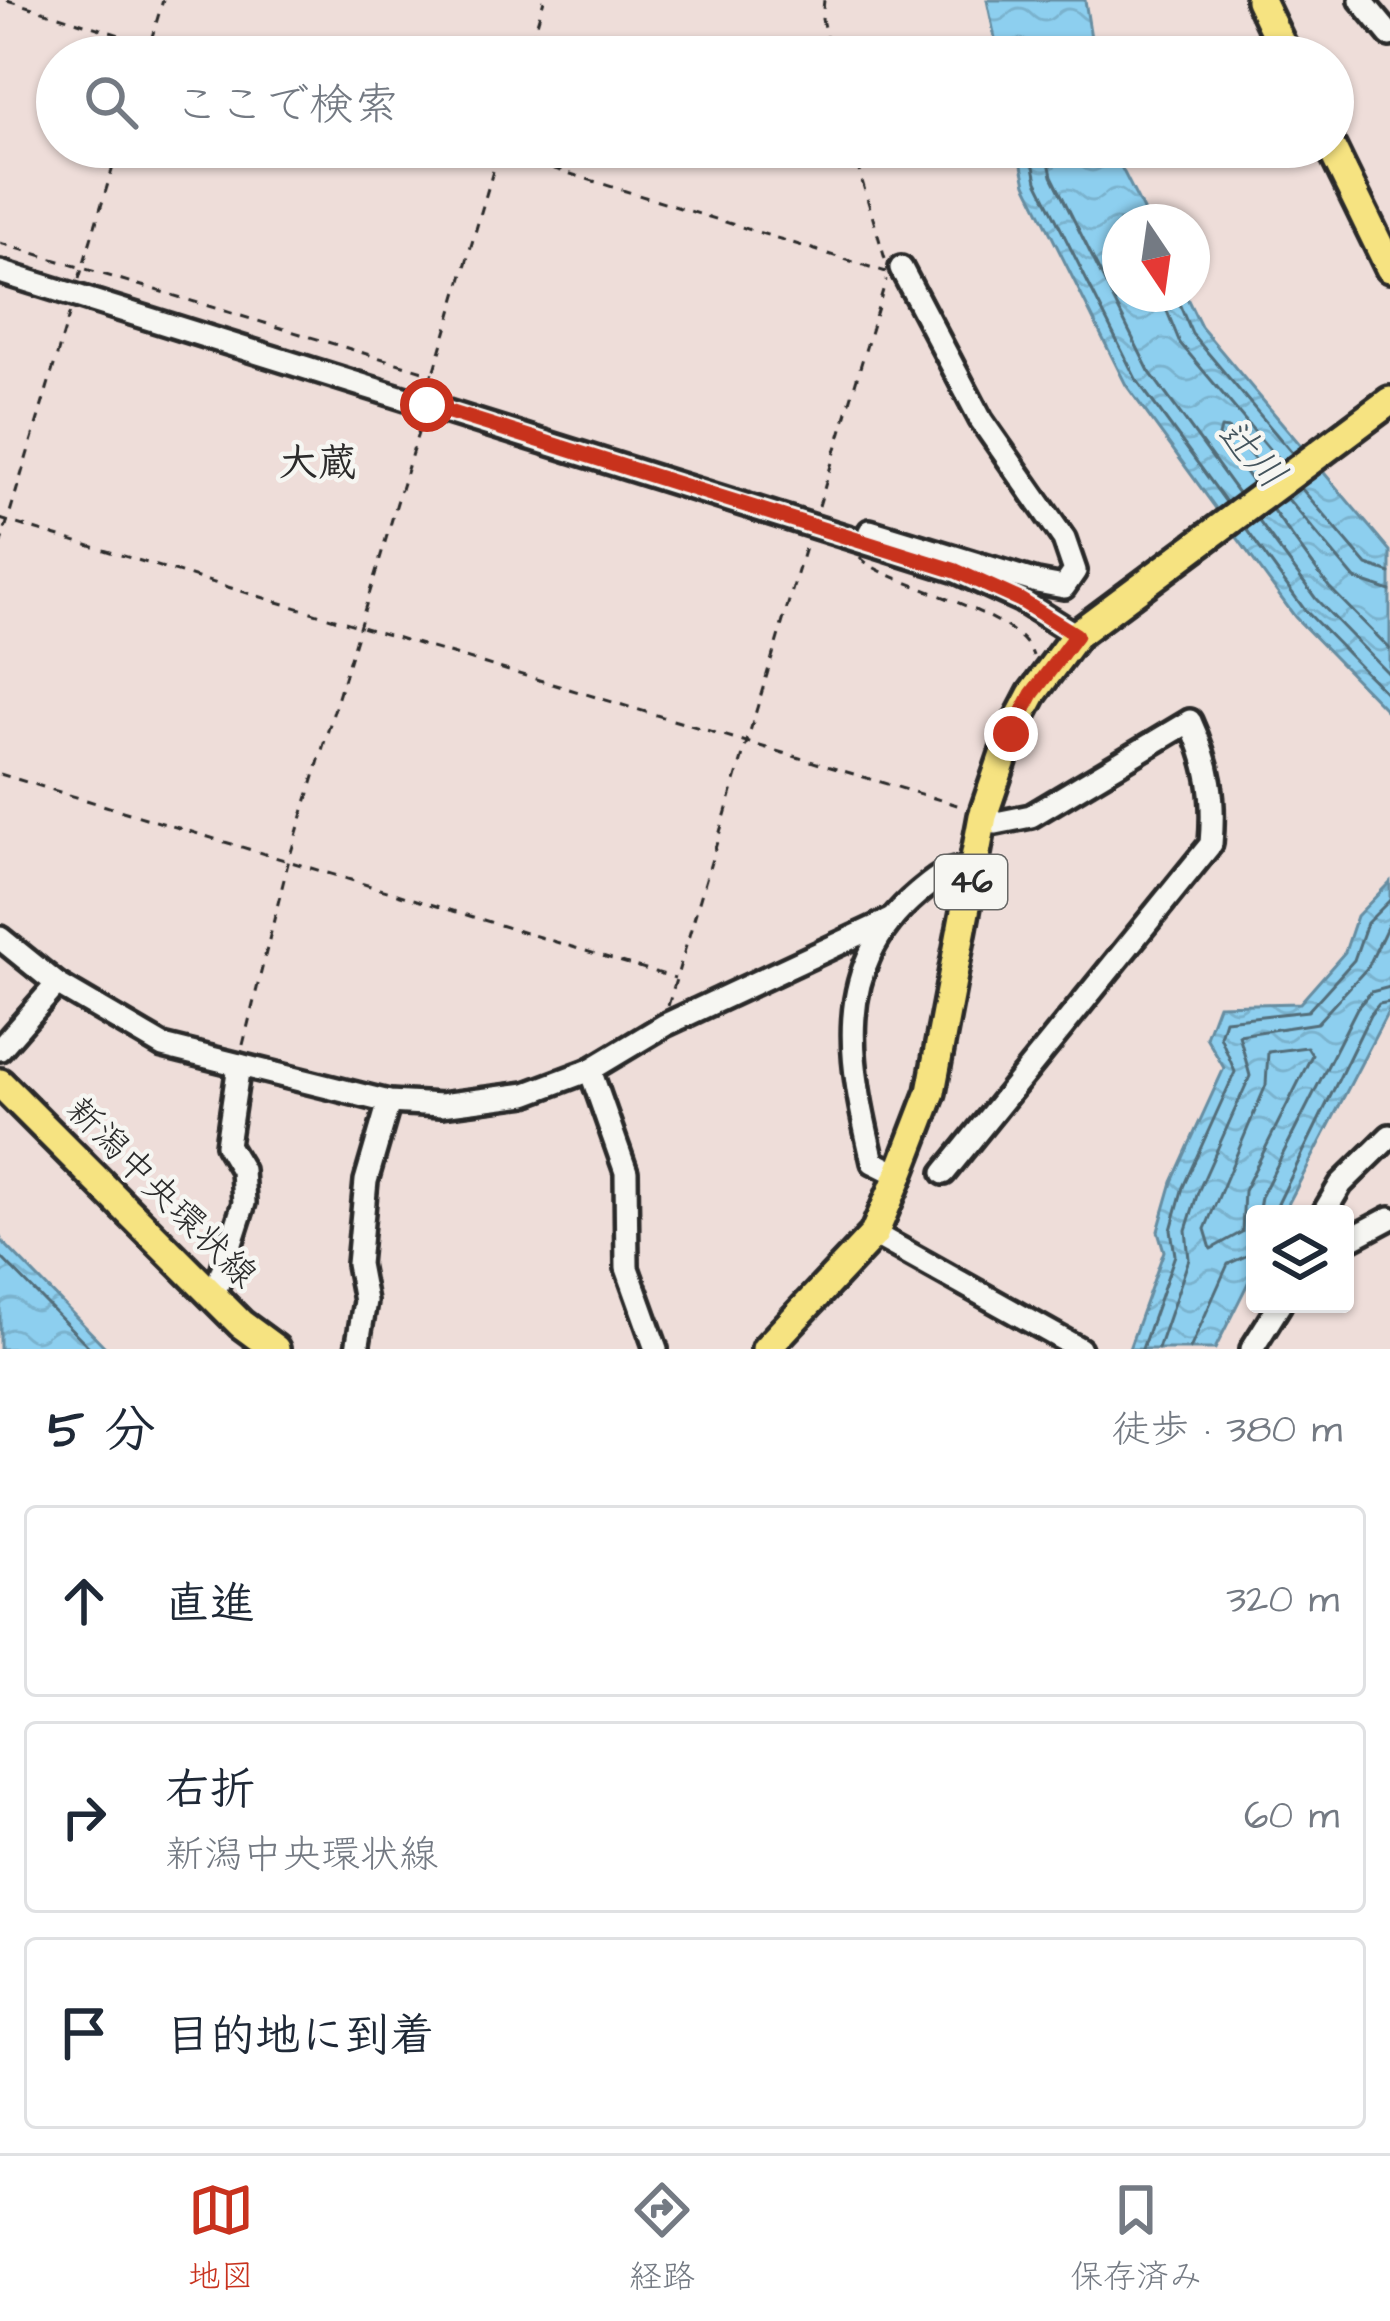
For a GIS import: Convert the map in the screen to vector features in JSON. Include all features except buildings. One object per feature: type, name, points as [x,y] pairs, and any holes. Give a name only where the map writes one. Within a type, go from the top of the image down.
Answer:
[{"type":"main road","points":[[1259,0],[1277,36]]},
{"type":"main road","points":[[1341,168],[1390,268]]},
{"type":"main road","name":"46","points":[[766,1349],[874,1234],[898,1175],[931,1092],[983,816],[1011,734],[1032,694],[1076,635],[1149,576],[1390,401]]},
{"type":"main road","name":"新潟中央環状線","points":[[0,1083],[214,1296],[275,1349]]},
{"type":"street","points":[[1361,0],[1389,32]]},
{"type":"street","points":[[854,538],[868,530],[899,537],[1064,587],[1075,571],[1064,539],[970,402],[895,270]]},
{"type":"street","points":[[0,272],[814,519],[854,538],[956,571],[1020,600],[1076,635]]},
{"type":"street","points":[[944,1173],[1211,844],[1210,766],[1190,721],[1031,816],[996,823],[983,816]]},
{"type":"street","points":[[0,938],[57,984],[163,1046],[389,1102],[441,1105],[526,1094],[590,1070],[665,1025],[892,919],[946,872],[974,870]]},
{"type":"street","points":[[892,919],[865,967],[850,1064],[873,1162],[898,1175]]},
{"type":"street","points":[[0,1049],[57,984]]},
{"type":"street","points":[[214,1296],[244,1202],[242,1170],[227,1145],[239,1065]]},
{"type":"street","points":[[590,1070],[626,1172],[627,1268],[656,1349]]},
{"type":"street","points":[[357,1349],[365,1301],[358,1264],[366,1181],[389,1102]]},
{"type":"street","points":[[1328,1205],[1341,1184],[1390,1136]]},
{"type":"street","points":[[1354,1237],[1390,1218]]},
{"type":"street","points":[[874,1234],[1080,1349]]},
{"type":"street","points":[[1252,1349],[1271,1313]]},
{"type":"path","points":[[7,0],[121,36]]},
{"type":"path","points":[[153,36],[164,0]]},
{"type":"path","points":[[533,36],[544,0]]},
{"type":"path","points":[[824,0],[826,36]]},
{"type":"path","points":[[82,269],[113,168]]},
{"type":"path","points":[[239,1065],[257,970],[362,628],[494,168]]},
{"type":"path","points":[[561,168],[895,270]]},
{"type":"path","points":[[665,1025],[675,978],[814,519],[895,270],[859,168]]},
{"type":"path","points":[[0,243],[434,374]]},
{"type":"path","points":[[0,546],[76,294]]},
{"type":"path","points":[[0,519],[983,816]]},
{"type":"path","points":[[854,538],[861,562],[926,586],[1029,645],[1034,654],[1024,673]]},
{"type":"path","points":[[0,774],[675,978]]},
{"type":"water","points":[[987,0],[1085,0],[1091,36],[995,36]]},
{"type":"water","name":"辻川","points":[[1023,168],[1122,168],[1140,204],[1102,204],[1102,312],[1194,312],[1201,327],[1390,551],[1390,714],[1295,617],[1126,385],[1026,184]]},
{"type":"water","points":[[1390,882],[1390,1008],[1288,1205],[1246,1205],[1246,1287],[1215,1349],[1129,1349],[1164,1251],[1158,1231],[1172,1182],[1224,1068],[1206,1037],[1218,1005],[1300,1003],[1345,952],[1357,916]]},
{"type":"water","points":[[0,1237],[2,1241],[107,1349],[0,1349]]},
{"type":"district","name":"大蔵","points":[[318,464]]},
{"type":"route","points":[[427,405],[956,571],[1020,600],[1076,635],[1032,694],[1011,734]]}]
